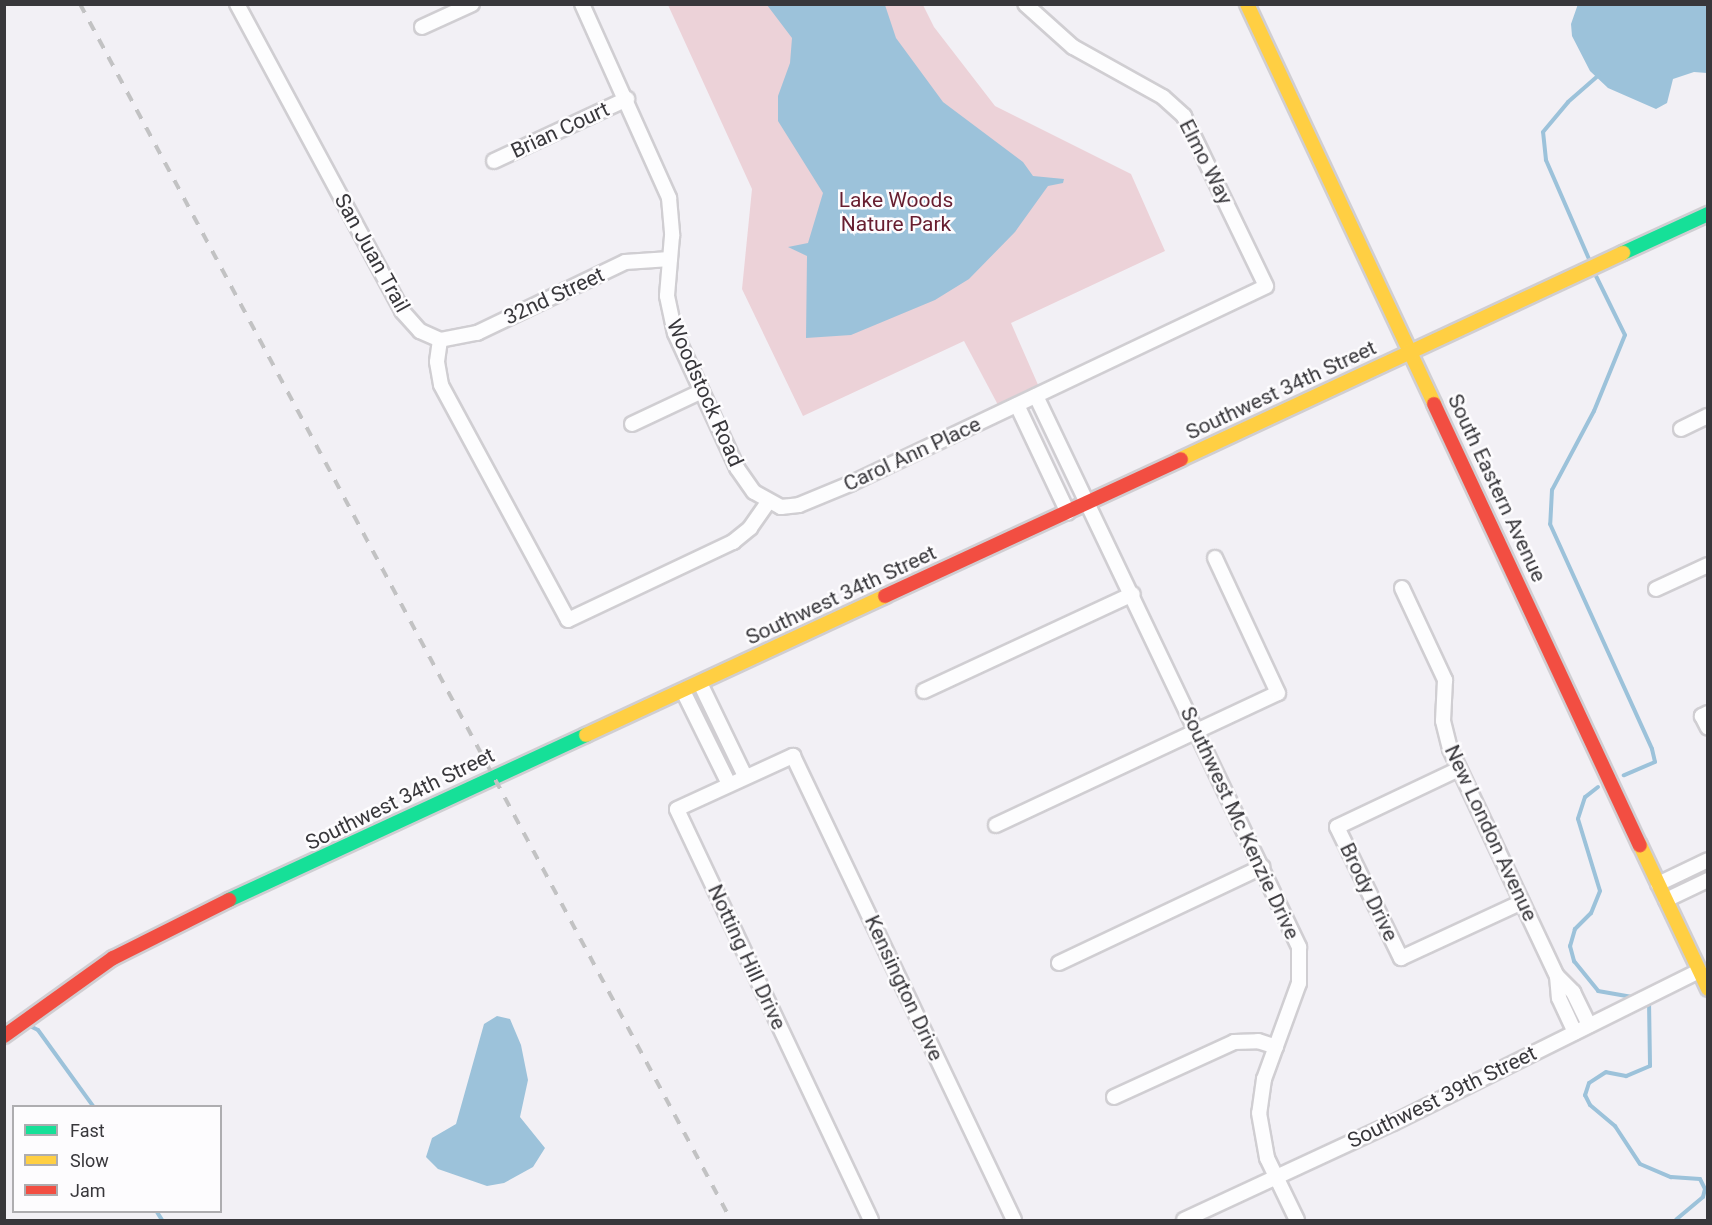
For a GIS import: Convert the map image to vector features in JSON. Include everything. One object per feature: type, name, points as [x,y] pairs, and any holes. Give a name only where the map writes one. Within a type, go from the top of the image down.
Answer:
[{"type":"street","name":"San Juan Trail","points":[[237,4],[402,311],[420,331],[440,340]]},
{"type":"street","points":[[422,27],[472,4]]},
{"type":"street","name":"Woodstock Road","points":[[582,4],[627,99],[669,198],[670,319],[737,468],[753,492],[768,502]]},
{"type":"street","name":"Elmo Way","points":[[1025,4],[1073,47],[1163,97],[1179,111],[1193,130],[1266,286]]},
{"type":"street","name":"South Eastern Avenue","points":[[1247,4],[1707,989]]},
{"type":"street","name":"Brian Court","points":[[494,161],[627,99]]},
{"type":"street","name":"Southwest 34th Street","points":[[4,1036],[113,958],[193,917],[1088,504],[1707,214]]},
{"type":"street","name":"32nd Street","points":[[440,340],[477,333],[625,262],[670,260]]},
{"type":"street","name":"Carol Ann Place","points":[[768,502],[781,507],[810,501],[1266,286]]},
{"type":"street","points":[[440,340],[437,362],[441,385],[568,620],[733,542],[750,528],[768,502]]},
{"type":"street","points":[[632,424],[702,391]]},
{"type":"street","name":"Southwest Mc Kenzie Drive","points":[[1036,396],[1295,937],[1301,965],[1299,983],[1264,1079],[1259,1113],[1263,1144],[1297,1221]]},
{"type":"street","points":[[1017,405],[1068,513]]},
{"type":"street","points":[[1681,429],[1707,416]]},
{"type":"street","points":[[996,825],[1278,693],[1215,558]]},
{"type":"street","points":[[1656,589],[1707,564]]},
{"type":"street","name":"New London Avenue","points":[[1402,588],[1445,680],[1443,721],[1459,769],[1557,976],[1573,992],[1589,1025]]},
{"type":"street","points":[[924,691],[1132,594]]},
{"type":"street","points":[[700,683],[745,776]]},
{"type":"street","points":[[683,691],[729,784]]},
{"type":"street","name":"Notting Hill Drive","points":[[793,756],[677,809],[872,1221]]},
{"type":"street","name":"Kensington Drive","points":[[793,756],[1014,1221]]},
{"type":"street","name":"Brody Drive","points":[[1459,769],[1337,827],[1401,958],[1522,902]]},
{"type":"street","points":[[1658,884],[1707,860]]},
{"type":"street","points":[[1059,963],[1262,867]]},
{"type":"street","points":[[1666,900],[1707,880]]},
{"type":"street","name":"Southwest 39th Street","points":[[1184,1221],[1699,971]]},
{"type":"street","name":"New London Avenue","points":[[1557,976],[1559,998],[1575,1032]]},
{"type":"street","points":[[1114,1097],[1234,1042],[1258,1041],[1276,1047]]},
{"type":"green space","name":"Lake Woods Nature Park","points":[[668,5],[923,5],[934,27],[995,106],[1131,174],[1165,251],[1011,323],[1039,387],[998,405],[964,341],[803,416],[742,289],[752,189]]},
{"type":"water","points":[[1578,4],[1707,5],[1707,73],[1694,72],[1673,79],[1667,103],[1656,109],[1608,88],[1590,71],[1572,36],[1571,24]]},
{"type":"water","points":[[767,5],[885,5],[896,38],[943,102],[1023,162],[1033,176],[1064,179],[1063,183],[1048,186],[1015,232],[969,279],[935,300],[851,335],[806,338],[807,256],[788,247],[808,243],[823,193],[778,121],[778,96],[790,63],[792,38]]},
{"type":"water","points":[[497,1016],[510,1019],[521,1045],[528,1080],[520,1117],[545,1148],[533,1167],[504,1183],[487,1186],[438,1169],[426,1157],[432,1138],[456,1124],[484,1024]]},
{"type":"waterway","points":[[1589,259],[1546,160],[1543,132],[1568,102],[1599,75]]},
{"type":"waterway","points":[[1595,274],[1625,335],[1594,411],[1552,490],[1550,524],[1652,749],[1655,762],[1624,775]]},
{"type":"waterway","points":[[1598,787],[1585,797],[1578,819],[1600,891],[1591,913],[1575,929],[1570,946],[1574,961],[1598,991],[1636,998]]},
{"type":"waterway","points":[[1649,1001],[1650,1066],[1626,1076],[1606,1072],[1589,1083],[1585,1095],[1590,1105],[1615,1126],[1640,1164],[1671,1177],[1700,1179],[1705,1189],[1703,1197],[1676,1220]]},
{"type":"waterway","points":[[30,1026],[38,1030],[92,1105]]},
{"type":"waterway","points":[[158,1213],[162,1220]]},
{"type":"railway","points":[[80,4],[731,1220]]},
{"type":"traffic: fast","points":[[1623,253],[1708,214]]},
{"type":"traffic: fast","points":[[229,900],[586,735]]},
{"type":"traffic: slow","points":[[1247,4],[1434,404]]},
{"type":"traffic: slow","points":[[1181,459],[1623,253]]},
{"type":"traffic: slow","points":[[586,735],[885,596]]},
{"type":"traffic: slow","points":[[1640,845],[1708,989]]},
{"type":"traffic: jam","points":[[1434,404],[1640,845]]},
{"type":"traffic: jam","points":[[885,596],[1181,459]]},
{"type":"traffic: jam","points":[[4,1036],[113,958],[229,900]]}]
